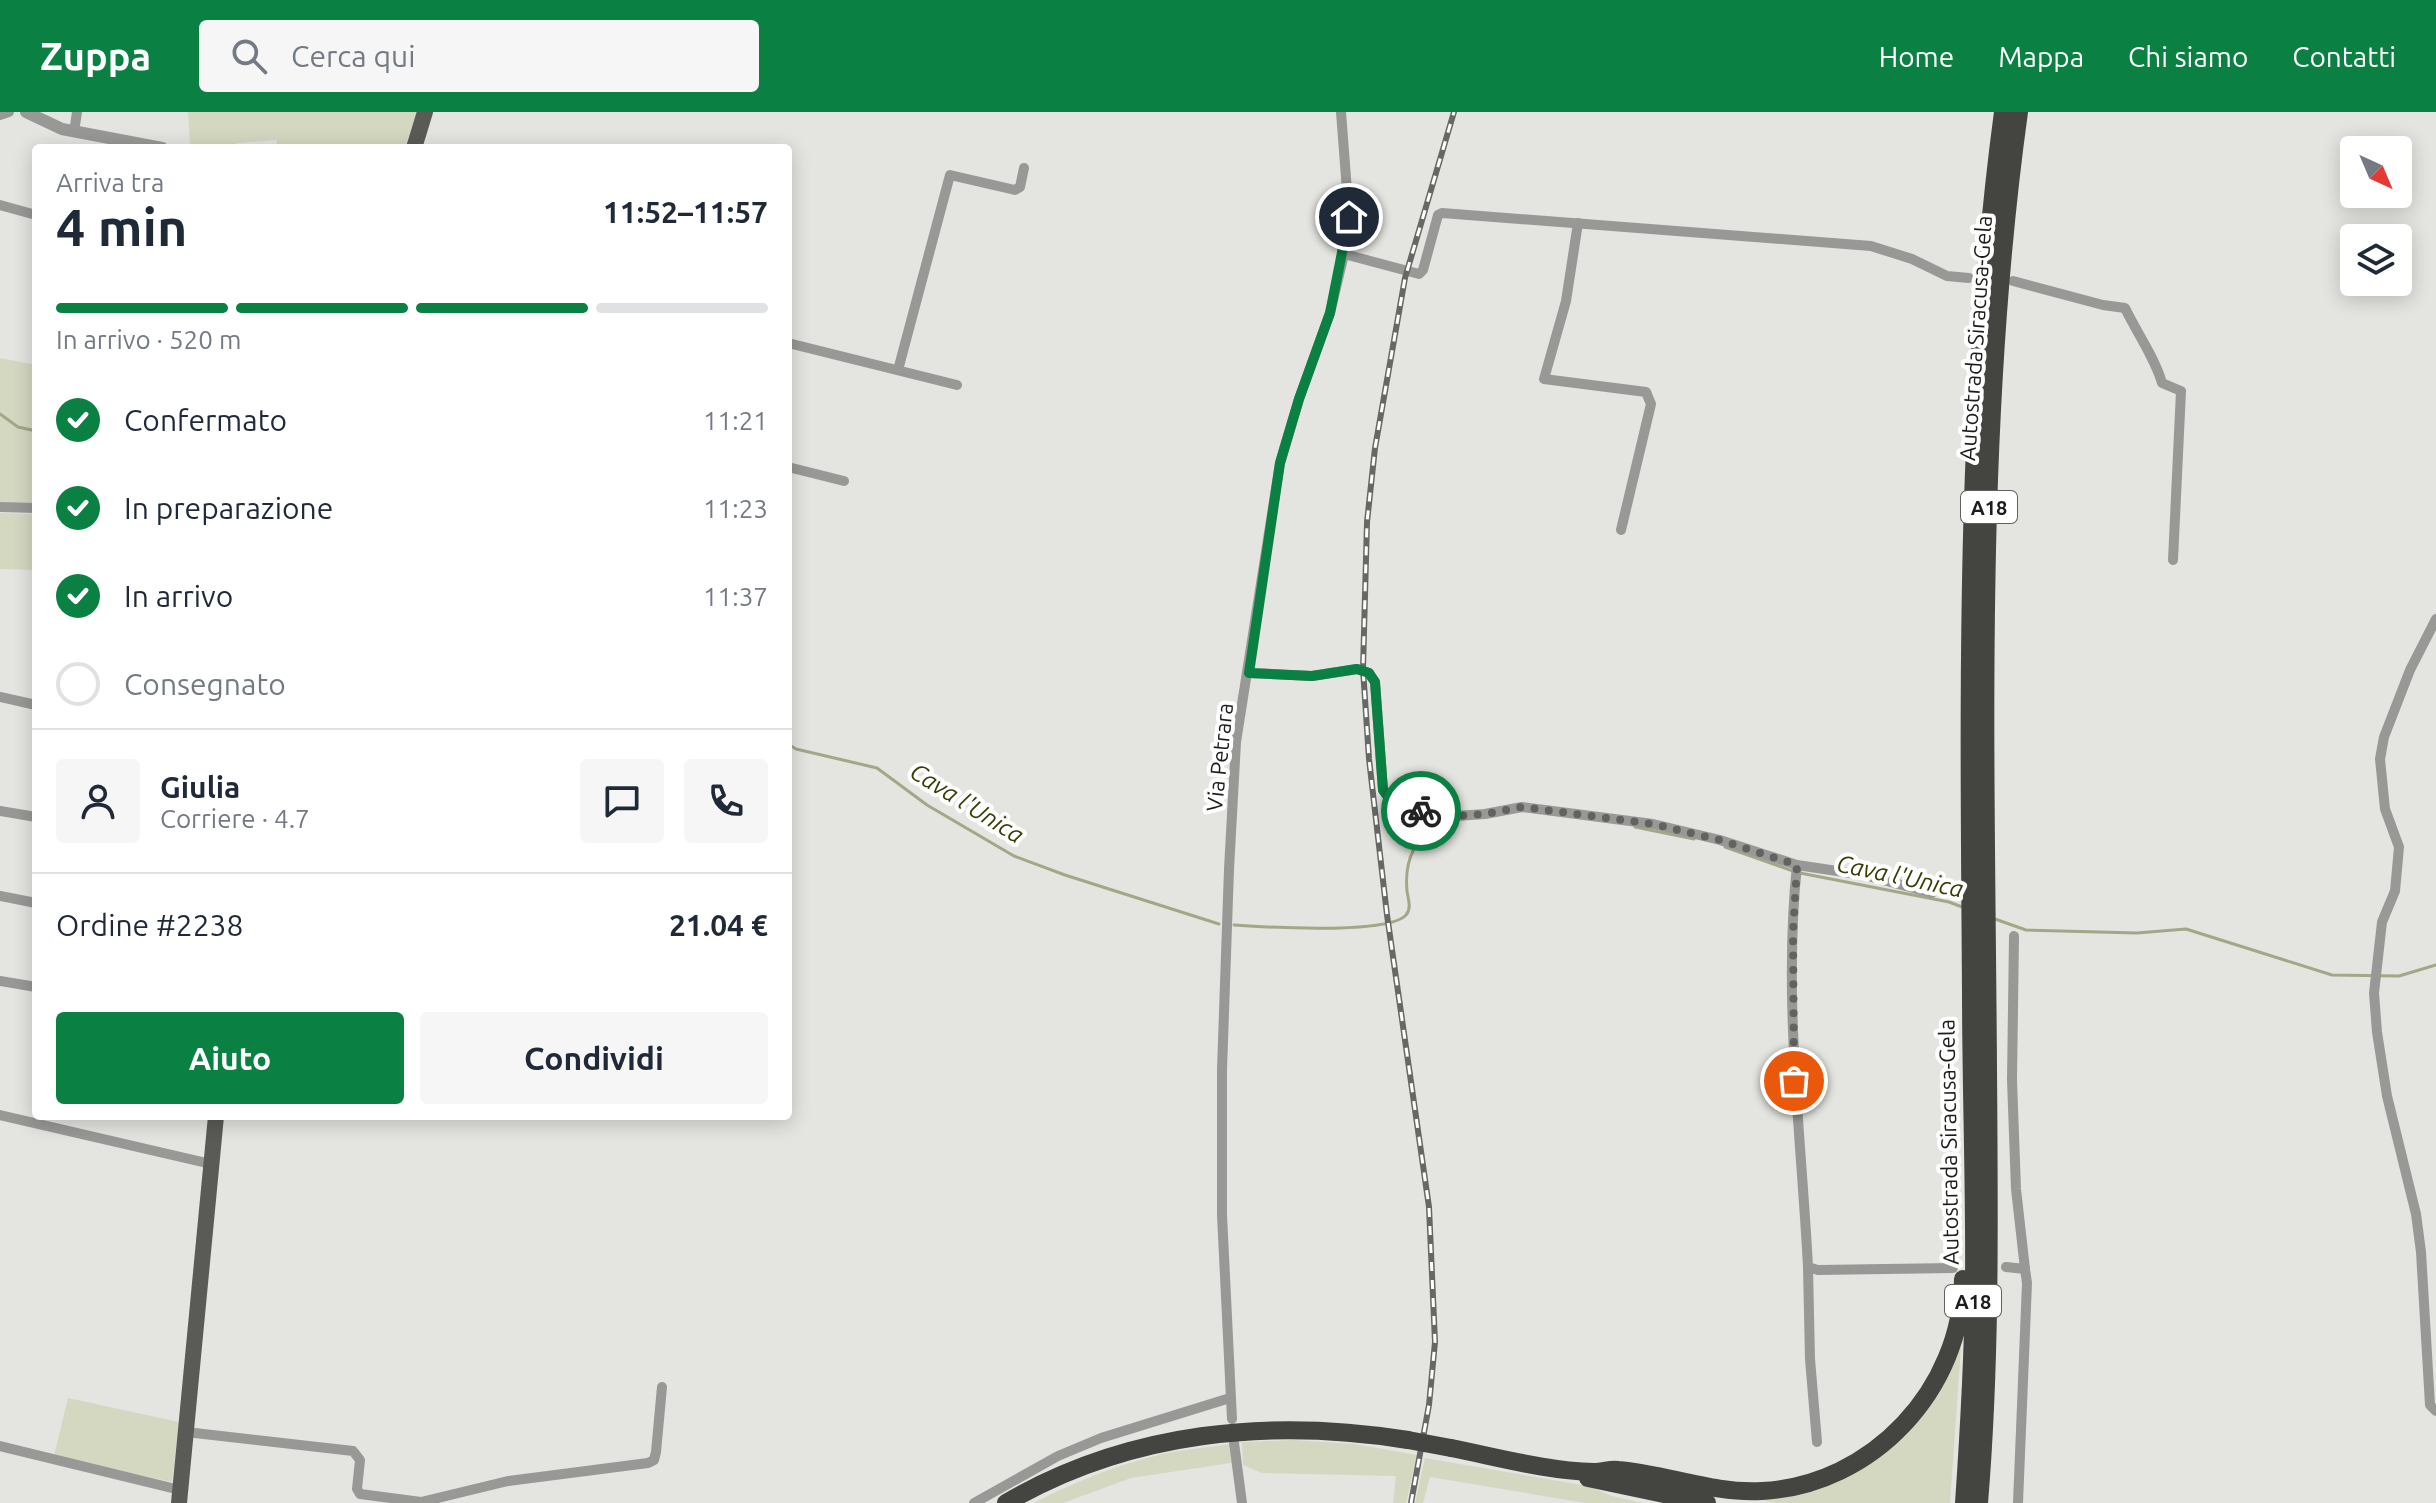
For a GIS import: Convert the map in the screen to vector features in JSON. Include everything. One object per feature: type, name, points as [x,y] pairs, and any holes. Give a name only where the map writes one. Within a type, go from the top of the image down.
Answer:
[{"type":"highway","name":"Autostrada Siracusa-Gela","points":[[1979,901],[1969,637],[1973,476],[1990,232],[2003,112]]},
{"type":"highway","name":"Autostrada Siracusa-Gela","points":[[1979,901],[1990,462],[2002,271],[2019,112]]},
{"type":"highway","points":[[1979,901],[1979,927]]},
{"type":"highway","name":"Autostrada Siracusa-Gela","points":[[1964,1503],[1974,1287],[1972,1100],[1979,927]]},
{"type":"highway","name":"Autostrada Siracusa-Gela","points":[[1979,927],[1990,1287],[1979,1503]]},
{"type":"highway","points":[[1595,1472],[1617,1470],[1743,1491],[1792,1487],[1844,1470],[1870,1454],[1904,1425],[1940,1375],[1956,1329],[1963,1289],[1964,1165],[1972,1100]]},
{"type":"highway","points":[[1989,1200],[1998,1248],[1998,1288],[1989,1503]]},
{"type":"highway","points":[[1006,1503],[1048,1481],[1112,1456],[1202,1435],[1299,1429],[1408,1440],[1753,1503]]},
{"type":"highway","points":[[1543,1465],[1707,1503]]},
{"type":"highway","points":[[1625,1486],[1676,1503]]},
{"type":"main road","points":[[415,144],[425,112]]},
{"type":"main road","points":[[421,144],[425,112]]},
{"type":"main road","points":[[179,1497],[216,1120]]},
{"type":"street","points":[[0,115],[9,112]]},
{"type":"street","points":[[26,112],[74,132],[132,144]]},
{"type":"street","points":[[74,132],[77,112]]},
{"type":"street","name":"Via Petrara","points":[[1232,1419],[1222,1215],[1223,1054],[1236,742],[1280,463],[1330,313],[1344,254],[1349,217],[1341,112]]},
{"type":"street","points":[[898,370],[950,175],[1015,190],[1020,187],[1024,168]]},
{"type":"street","points":[[0,207],[32,214]]},
{"type":"street","points":[[1344,254],[1419,274],[1423,270],[1438,215],[1442,213],[1871,246],[1912,259],[1947,276],[1969,278]]},
{"type":"street","points":[[1578,223],[1566,301],[1544,379],[1646,392],[1649,396],[1651,404],[1621,530]]},
{"type":"street","points":[[2013,281],[2125,308],[2144,348],[2156,362],[2162,383],[2181,391],[2173,560]]},
{"type":"street","points":[[792,344],[957,385]]},
{"type":"street","points":[[792,468],[844,481]]},
{"type":"street","points":[[0,507],[32,508]]},
{"type":"street","points":[[2436,619],[2410,670],[2384,737],[2380,759],[2385,809],[2399,847],[2395,891],[2382,922],[2374,993],[2387,1096],[2416,1214],[2430,1405],[2436,1411]]},
{"type":"street","points":[[1249,673],[1312,676],[1357,669],[1369,673],[1375,682],[1383,790],[1392,802],[1442,817],[1522,807],[1653,824],[1720,840],[1797,865],[1864,875],[1932,893]]},
{"type":"street","points":[[0,697],[32,704]]},
{"type":"street","points":[[0,811],[32,816]]},
{"type":"street","points":[[1797,865],[1793,932],[1794,1081],[1817,1442]]},
{"type":"street","points":[[0,896],[32,902]]},
{"type":"street","points":[[2014,936],[2016,1189],[2027,1283],[2018,1503]]},
{"type":"street","points":[[0,981],[32,986]]},
{"type":"street","points":[[0,1115],[211,1164]]},
{"type":"street","points":[[1808,1267],[1818,1270],[1953,1268]]},
{"type":"street","points":[[2006,1267],[2025,1269]]},
{"type":"street","points":[[186,1432],[353,1451],[360,1460],[357,1489],[360,1494],[421,1502],[508,1481],[648,1463],[654,1460],[656,1452],[662,1387]]},
{"type":"street","points":[[974,1503],[1058,1456],[1101,1438],[1230,1398]]},
{"type":"street","points":[[1234,1443],[1242,1503]]},
{"type":"street","points":[[0,1446],[179,1497]]},
{"type":"green space","points":[[188,112],[418,112],[410,144],[276,144],[277,140],[190,144]]},
{"type":"green space","points":[[0,358],[32,364],[32,504],[0,504]]},
{"type":"green space","points":[[0,513],[32,514],[32,570],[0,569]]},
{"type":"green space","points":[[1962,1333],[1950,1503],[1775,1503],[1762,1500],[1814,1491],[1876,1459]]},
{"type":"green space","points":[[68,1398],[179,1422],[172,1482],[54,1456]]},
{"type":"green space","points":[[1293,1440],[1355,1444],[1417,1455],[1406,1503],[1393,1503],[1396,1476],[1262,1473],[1243,1465],[1242,1442]]},
{"type":"green space","points":[[1229,1444],[1231,1463],[1131,1478],[1063,1503],[1034,1503],[1080,1481],[1129,1463],[1170,1452]]},
{"type":"green space","points":[[1425,1458],[1588,1486],[1642,1503],[1585,1503],[1430,1477],[1423,1503],[1415,1503]]},
{"type":"waterway","name":"Cava l'Unica","points":[[0,414],[18,427],[32,430]]},
{"type":"waterway","name":"Cava l'Unica","points":[[792,746],[877,768],[927,805],[1014,856],[1219,924]]},
{"type":"waterway","name":"Cava l'Unica","points":[[1234,925],[1324,928],[1395,921],[1406,915],[1409,909],[1407,879],[1414,849],[1427,833],[1446,822]]},
{"type":"waterway","name":"Cava l'Unica","points":[[1635,827],[1694,839]]},
{"type":"waterway","name":"Cava l'Unica","points":[[1725,847],[1793,871]]},
{"type":"waterway","name":"Cava l'Unica","points":[[1800,873],[1949,902],[1965,908]]},
{"type":"waterway","name":"Cava l'Unica","points":[[1995,919],[2026,930],[2137,933],[2186,929],[2332,975],[2399,976],[2436,965]]},
{"type":"railway","points":[[1411,1503],[1429,1405],[1435,1342],[1429,1207],[1387,915],[1369,759],[1363,669],[1367,522],[1375,448],[1405,278],[1454,112]]},
{"type":"way so far","points":[[1421,811],[1442,817],[1522,807],[1653,824],[1720,840],[1797,865],[1793,932],[1794,1081]]},
{"type":"route","points":[[1349,217],[1330,313],[1280,463],[1249,673],[1312,676],[1342,669],[1363,669],[1369,673],[1375,682],[1383,790],[1392,802],[1421,811]]}]
